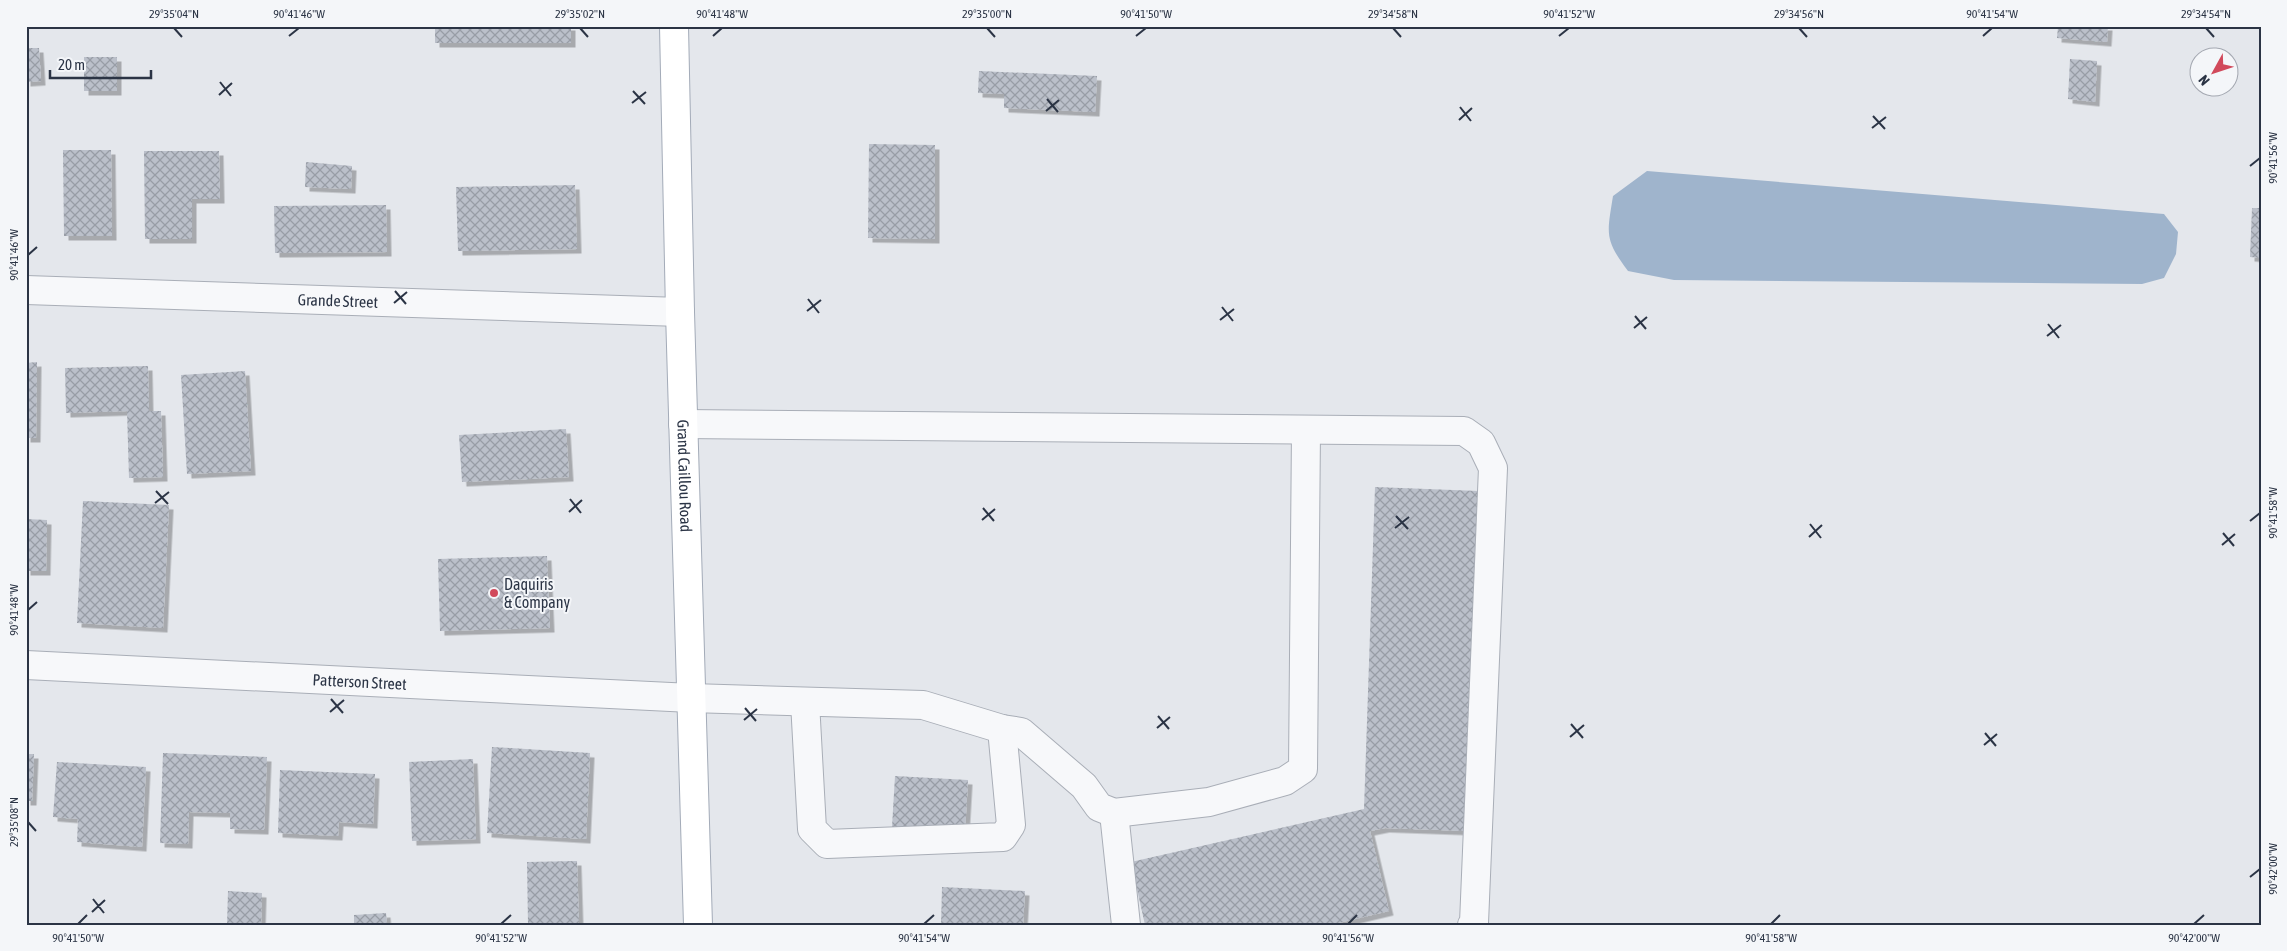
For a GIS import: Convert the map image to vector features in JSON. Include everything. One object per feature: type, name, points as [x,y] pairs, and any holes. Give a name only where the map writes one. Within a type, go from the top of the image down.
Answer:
[{"type":"main road","name":"Grand Caillou Road","points":[[674,26],[680,312],[698,925]]},
{"type":"street","name":"Grande Street","points":[[26,290],[680,312]]},
{"type":"street","points":[[683,424],[1464,431],[1481,443],[1493,468],[1472,925]]},
{"type":"street","points":[[1126,925],[1114,813],[1209,802],[1285,781],[1302,769],[1306,430]]},
{"type":"street","name":"Patterson Street","points":[[26,665],[692,698],[923,705],[1002,729],[1020,732],[1084,786],[1099,806],[1114,813]]},
{"type":"street","points":[[805,702],[812,830],[827,844],[1003,837],[1011,825],[1002,729]]},
{"type":"water","points":[[1647,171],[2164,214],[2178,232],[2176,254],[2164,278],[2142,284],[1674,280],[1628,271],[1615,251],[1609,236],[1609,219],[1613,196]]},
{"type":"building","points":[[435,26],[571,26],[571,43],[435,43]]},
{"type":"building","points":[[2058,26],[2108,26],[2107,42],[2057,38]]},
{"type":"building","points":[[26,48],[39,48],[41,81],[26,82]]},
{"type":"building","points":[[84,57],[117,57],[117,91],[84,91]]},
{"type":"building","points":[[2070,59],[2097,61],[2095,102],[2068,99]]},
{"type":"building","points":[[979,71],[1097,76],[1095,112],[1004,108],[1004,94],[978,93]]},
{"type":"building","points":[[869,144],[935,145],[935,239],[868,238]]},
{"type":"building","points":[[63,150],[111,150],[112,236],[64,236]]},
{"type":"building","points":[[144,151],[219,151],[220,199],[192,199],[192,239],[145,239]]},
{"type":"building","points":[[306,162],[352,166],[351,189],[305,187]]},
{"type":"building","points":[[575,185],[577,249],[458,251],[456,187]]},
{"type":"building","points":[[386,205],[387,252],[275,253],[274,206]]},
{"type":"building","points":[[2252,208],[2261,208],[2261,258],[2250,257]]},
{"type":"building","points":[[37,362],[36,438],[26,438],[26,363]]},
{"type":"building","points":[[148,366],[149,411],[161,411],[163,477],[129,478],[127,411],[66,413],[65,368]]},
{"type":"building","points":[[245,371],[251,471],[187,474],[181,375]]},
{"type":"building","points":[[566,429],[569,477],[462,482],[459,435]]},
{"type":"building","points":[[1375,487],[1479,491],[1468,831],[1385,828],[1370,831],[1389,911],[1330,925],[1145,925],[1131,862],[1364,809]]},
{"type":"building","points":[[83,501],[169,505],[163,628],[77,623]]},
{"type":"building","points":[[26,519],[47,520],[46,571],[26,571]]},
{"type":"building","name":"Daquiris & Company","points":[[547,556],[550,628],[440,631],[438,559]]},
{"type":"building","points":[[492,747],[590,753],[586,839],[487,833]]},
{"type":"building","points":[[163,753],[267,757],[264,830],[230,829],[230,813],[189,812],[188,844],[160,843]]},
{"type":"building","points":[[26,754],[34,754],[32,801],[26,801]]},
{"type":"building","points":[[473,759],[476,839],[412,841],[409,762]]},
{"type":"building","points":[[57,762],[146,767],[142,847],[77,842],[78,819],[53,817]]},
{"type":"building","points":[[280,770],[375,774],[373,824],[339,822],[338,836],[278,833]]},
{"type":"building","points":[[895,776],[968,780],[965,831],[892,827]]},
{"type":"building","points":[[577,861],[579,925],[528,925],[527,862]]},
{"type":"building","points":[[942,887],[1025,891],[1023,925],[941,925]]},
{"type":"building","points":[[228,891],[262,893],[261,925],[227,925]]},
{"type":"building","points":[[386,913],[387,925],[354,925],[354,915]]},
{"type":"place","name":"Daquiris & Company","points":[[494,593]]}]
